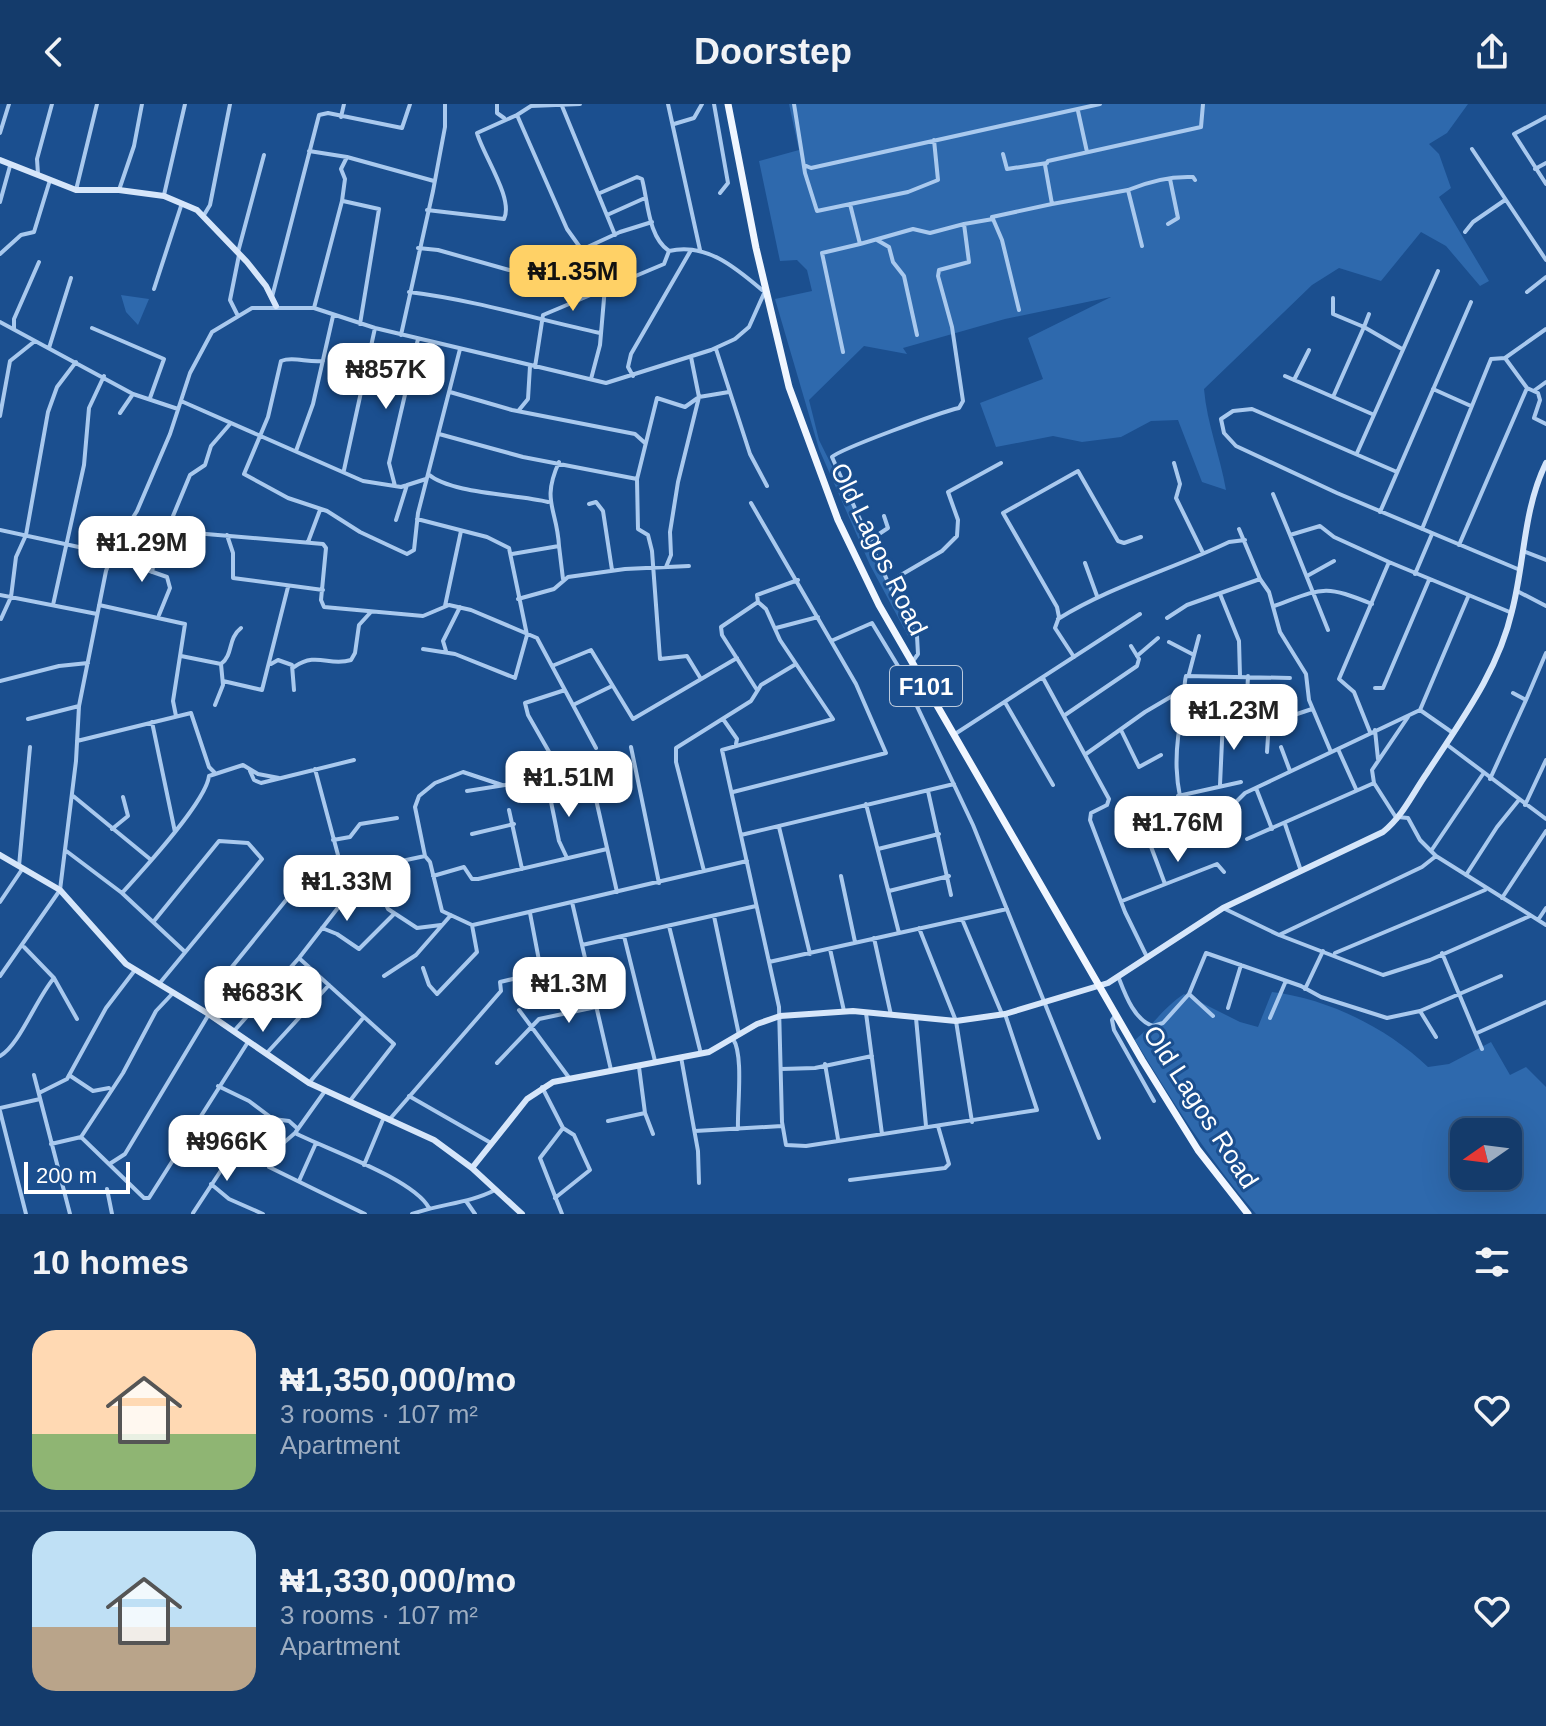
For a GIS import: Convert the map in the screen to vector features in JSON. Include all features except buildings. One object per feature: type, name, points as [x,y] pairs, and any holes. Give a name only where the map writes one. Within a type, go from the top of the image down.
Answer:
[{"type":"main road","name":"Old Lagos Road","points":[[728,104],[764,290],[789,387],[823,486],[879,605],[1198,1150],[1248,1214]]},
{"type":"street","points":[[0,133],[9,104]]},
{"type":"street","points":[[38,174],[37,159],[52,104]]},
{"type":"street","points":[[76,190],[97,104]]},
{"type":"street","points":[[119,190],[134,146],[142,104]]},
{"type":"street","points":[[164,196],[185,104]]},
{"type":"street","points":[[204,215],[210,205],[230,104]]},
{"type":"street","points":[[341,117],[344,104]]},
{"type":"street","points":[[272,297],[319,115],[328,113],[402,128],[410,104]]},
{"type":"street","points":[[401,335],[445,127],[445,104]]},
{"type":"street","points":[[497,104],[497,113],[504,118]]},
{"type":"street","points":[[427,210],[501,221],[506,217],[500,187],[477,133],[531,106],[579,104]]},
{"type":"street","points":[[668,104],[700,250]]},
{"type":"street","points":[[673,124],[694,118],[702,104]]},
{"type":"street","points":[[714,104],[728,183],[720,193]]},
{"type":"street","points":[[794,104],[804,165],[817,211],[908,192],[938,180],[934,140]]},
{"type":"street","points":[[804,165],[811,168],[1100,104]]},
{"type":"street","points":[[1003,154],[1006,169],[1047,163],[1201,127],[1203,104]]},
{"type":"street","points":[[562,106],[615,235]]},
{"type":"street","points":[[1078,110],[1087,152]]},
{"type":"street","points":[[517,115],[567,229],[582,250],[584,296]]},
{"type":"street","points":[[1546,117],[1514,134],[1546,184]]},
{"type":"street","points":[[1472,149],[1546,260]]},
{"type":"street","points":[[308,151],[347,157],[434,181]]},
{"type":"street","points":[[237,314],[230,295],[264,155]]},
{"type":"street","points":[[314,308],[342,201],[345,179],[341,169],[347,157]]},
{"type":"street","points":[[0,160],[76,190],[119,190],[164,196],[182,203],[204,215],[239,253],[276,306]]},
{"type":"street","points":[[0,202],[11,163]]},
{"type":"street","points":[[1047,163],[1052,204]]},
{"type":"street","points":[[1535,169],[1546,163]]},
{"type":"street","points":[[0,976],[24,947],[60,890],[79,706],[111,555],[137,511],[206,340],[237,314],[276,306],[314,308],[401,335],[606,383],[716,349],[749,327],[764,290],[729,264],[700,250],[669,251],[663,247],[639,177],[600,193]]},
{"type":"street","points":[[843,352],[822,253],[913,229],[930,233],[1170,179],[1187,177],[1195,180]]},
{"type":"street","points":[[0,254],[21,235],[34,232],[50,179]]},
{"type":"street","points":[[1168,224],[1178,218],[1179,212],[1170,179]]},
{"type":"street","points":[[1128,190],[1142,246]]},
{"type":"street","points":[[606,215],[645,198]]},
{"type":"street","points":[[1465,232],[1473,222],[1505,200]]},
{"type":"street","points":[[342,201],[379,209],[360,324]]},
{"type":"street","points":[[154,289],[182,203]]},
{"type":"street","points":[[850,204],[860,244]]},
{"type":"street","points":[[992,217],[1002,240],[1019,310]]},
{"type":"street","points":[[418,248],[438,250],[521,272],[538,270],[652,222]]},
{"type":"street","points":[[913,661],[918,654],[917,636],[832,457],[847,447],[862,445],[941,411],[959,408],[963,401],[952,327],[938,276],[939,270],[969,262],[964,224]]},
{"type":"street","points":[[877,240],[889,247],[893,262],[901,269],[917,335]]},
{"type":"street","points":[[633,376],[628,367],[631,354],[691,250]]},
{"type":"street","points":[[519,410],[528,399],[543,315],[664,264],[669,251]]},
{"type":"street","points":[[14,329],[14,319],[39,262]]},
{"type":"street","points":[[1357,453],[1438,271]]},
{"type":"street","points":[[1527,292],[1546,277]]},
{"type":"street","points":[[49,348],[71,278]]},
{"type":"street","points":[[591,379],[605,287]]},
{"type":"street","points":[[409,292],[487,305],[541,321],[600,333]]},
{"type":"street","points":[[1333,298],[1333,314],[1364,327],[1402,349]]},
{"type":"street","points":[[1380,512],[1471,302]]},
{"type":"street","points":[[1333,397],[1369,314]]},
{"type":"street","points":[[296,451],[307,428],[333,316]]},
{"type":"street","points":[[0,322],[133,394],[178,409]]},
{"type":"street","points":[[92,328],[164,359],[150,398]]},
{"type":"street","points":[[344,471],[375,328]]},
{"type":"street","points":[[1422,529],[1491,359],[1505,358],[1546,329]]},
{"type":"street","points":[[395,486],[389,463],[418,339]]},
{"type":"street","points":[[0,416],[10,361],[35,341]]},
{"type":"street","points":[[323,361],[303,363],[289,358],[281,361],[245,476],[407,554],[414,550],[417,519],[460,349]]},
{"type":"street","points":[[716,349],[750,454],[767,486]]},
{"type":"street","points":[[1294,380],[1309,350]]},
{"type":"street","points":[[666,567],[671,555],[669,536],[678,482],[699,397],[691,357]]},
{"type":"street","points":[[1505,358],[1527,388],[1535,390],[1540,400],[1534,418],[1546,424]]},
{"type":"street","points":[[1,619],[11,597],[16,557],[26,535],[48,412],[57,387],[76,362]]},
{"type":"street","points":[[53,605],[84,465],[89,408],[104,376]]},
{"type":"street","points":[[1285,376],[1372,414]]},
{"type":"street","points":[[1535,390],[1546,382]]},
{"type":"street","points":[[1459,545],[1527,388]]},
{"type":"street","points":[[1433,389],[1471,406]]},
{"type":"street","points":[[450,392],[635,434],[645,443]]},
{"type":"street","points":[[701,679],[687,656],[660,659],[648,535],[638,529],[637,479],[657,398],[685,407],[699,397],[729,392]]},
{"type":"street","points":[[120,413],[133,394]]},
{"type":"street","points":[[181,401],[363,481],[395,486],[407,485],[428,476],[494,495],[509,493],[548,502]]},
{"type":"street","points":[[1397,472],[1252,409],[1226,413],[1219,424],[1236,446],[1380,512],[1520,570]]},
{"type":"street","points":[[171,531],[173,516],[190,475],[203,468],[211,446],[230,424]]},
{"type":"street","points":[[439,434],[523,457],[637,479]]},
{"type":"street","points":[[559,462],[548,502],[557,524],[563,579]]},
{"type":"street","points":[[889,582],[942,551],[957,536],[958,520],[948,492],[1001,463]]},
{"type":"street","points":[[1174,463],[1180,484],[1176,498],[1203,553]]},
{"type":"street","points":[[472,1168],[542,1087],[638,1064],[701,1054],[780,1016],[844,1011],[956,1021],[1004,1014],[1101,985],[1223,908],[1373,839],[1398,818],[1483,684],[1512,613],[1530,501],[1546,463]]},
{"type":"street","points":[[1074,657],[1056,632],[1057,607],[1004,512],[1078,471],[1118,541],[1124,543],[1141,537]]},
{"type":"street","points":[[396,520],[407,485]]},
{"type":"street","points":[[1273,494],[1328,630]]},
{"type":"street","points":[[589,504],[596,502],[603,511],[612,570]]},
{"type":"street","points":[[733,792],[886,753],[856,684],[751,503]]},
{"type":"street","points":[[308,542],[321,510]]},
{"type":"street","points":[[870,540],[888,528],[884,516]]},
{"type":"street","points":[[417,519],[501,542],[512,554],[527,635],[515,678],[446,651],[423,649]]},
{"type":"street","points":[[1290,535],[1320,526],[1334,537],[1415,574],[1512,613]]},
{"type":"street","points":[[1239,529],[1274,606],[1280,632],[1306,674],[1312,709],[1331,752]]},
{"type":"street","points":[[0,530],[111,555],[164,575],[170,584],[159,616]]},
{"type":"street","points":[[152,572],[159,538],[171,531],[323,544],[326,548],[324,607],[423,616],[445,606],[460,607],[537,638],[596,748]]},
{"type":"street","points":[[445,606],[461,531]]},
{"type":"street","points":[[1415,574],[1432,534]]},
{"type":"street","points":[[227,535],[233,553],[233,578],[323,590]]},
{"type":"street","points":[[1058,619],[1097,596],[1129,587],[1229,542],[1245,540]]},
{"type":"street","points":[[512,554],[559,546]]},
{"type":"street","points":[[1523,551],[1546,560]]},
{"type":"street","points":[[1307,576],[1334,561]]},
{"type":"street","points":[[1378,759],[1373,731],[1354,692],[1339,679],[1389,562]]},
{"type":"street","points":[[1085,563],[1097,596]]},
{"type":"street","points":[[518,599],[554,589],[563,579],[612,570],[689,566]]},
{"type":"street","points":[[1167,618],[1187,605],[1260,579]]},
{"type":"street","points":[[798,580],[757,595],[758,602],[833,719],[722,750],[780,1016],[782,1126],[788,1147],[972,1122],[1034,1112],[1038,1107],[1004,1014],[962,919]]},
{"type":"street","points":[[1375,688],[1383,688],[1429,580]]},
{"type":"street","points":[[223,681],[261,691],[288,587]]},
{"type":"street","points":[[1274,606],[1330,588],[1372,604]]},
{"type":"street","points":[[1517,591],[1546,606]]},
{"type":"street","points":[[1220,593],[1239,641],[1240,676]]},
{"type":"street","points":[[0,595],[97,614]]},
{"type":"street","points":[[1147,844],[1237,805],[1241,795],[1420,710],[1468,597]]},
{"type":"street","points":[[758,602],[721,627],[722,635],[758,691]]},
{"type":"street","points":[[98,605],[185,624],[173,701],[176,716]]},
{"type":"street","points":[[446,651],[443,641],[460,607]]},
{"type":"street","points":[[294,667],[309,658],[341,662],[351,660],[359,625],[370,613]]},
{"type":"street","points":[[955,734],[968,723],[1006,704],[1140,614]]},
{"type":"street","points":[[776,628],[818,617]]},
{"type":"street","points":[[831,641],[872,623],[892,655],[954,784],[1099,1138]]},
{"type":"street","points":[[221,664],[228,658],[231,637],[241,628]]},
{"type":"street","points":[[1189,827],[1178,796],[1177,732],[1184,689],[1199,636]]},
{"type":"street","points":[[1137,656],[1158,638]]},
{"type":"street","points":[[1169,642],[1194,655]]},
{"type":"street","points":[[1064,715],[1137,666],[1137,656],[1131,646]]},
{"type":"street","points":[[552,666],[591,650],[628,715],[638,719],[737,658]]},
{"type":"street","points":[[892,655],[907,652]]},
{"type":"street","points":[[1490,779],[1546,653]]},
{"type":"street","points":[[181,656],[221,664]]},
{"type":"street","points":[[270,665],[278,660],[294,667]]},
{"type":"street","points":[[0,681],[59,666],[88,663]]},
{"type":"street","points":[[215,705],[223,681],[221,664]]},
{"type":"street","points":[[704,871],[676,762],[676,748],[756,697],[761,685],[796,664]]},
{"type":"street","points":[[294,667],[294,690]]},
{"type":"street","points":[[1189,674],[1290,678]]},
{"type":"street","points":[[1247,696],[1248,676]]},
{"type":"street","points":[[1043,678],[1110,802],[1089,816],[1121,902],[1147,957]]},
{"type":"street","points":[[754,684],[761,685]]},
{"type":"street","points":[[573,705],[612,686]]},
{"type":"street","points":[[1086,754],[1184,689]]},
{"type":"street","points":[[565,690],[525,703],[528,715],[558,771],[548,787],[559,841],[567,858]]},
{"type":"street","points":[[1513,693],[1526,700]]},
{"type":"street","points":[[1006,704],[1053,785]]},
{"type":"street","points":[[28,719],[79,706]]},
{"type":"street","points":[[1183,709],[1193,716],[1269,721],[1288,719],[1312,709]]},
{"type":"street","points":[[1420,710],[1453,733]]},
{"type":"street","points":[[77,741],[191,713],[209,767],[214,772]]},
{"type":"street","points":[[1398,818],[1374,783],[1372,770],[1409,714]]},
{"type":"street","points":[[723,719],[737,739],[736,744]]},
{"type":"street","points":[[1220,785],[1223,719]]},
{"type":"street","points":[[1267,752],[1269,721]]},
{"type":"street","points":[[152,722],[175,832]]},
{"type":"street","points":[[1121,730],[1139,767],[1161,755]]},
{"type":"street","points":[[1446,744],[1546,819]]},
{"type":"street","points":[[0,902],[21,867],[30,747]]},
{"type":"street","points":[[631,747],[659,883]]},
{"type":"street","points":[[1281,747],[1290,771]]},
{"type":"street","points":[[1338,749],[1356,789]]},
{"type":"street","points":[[122,893],[175,832],[214,772],[238,765],[248,769],[257,782],[354,760]]},
{"type":"street","points":[[1525,805],[1546,760]]},
{"type":"street","points":[[315,769],[342,870],[368,869],[425,856]]},
{"type":"street","points":[[502,785],[463,772],[435,783],[419,796],[415,807],[440,907],[472,925],[747,861]]},
{"type":"street","points":[[590,773],[617,892]]},
{"type":"street","points":[[1431,851],[1484,774]]},
{"type":"street","points":[[467,791],[551,778]]},
{"type":"street","points":[[1178,796],[1241,782]]},
{"type":"street","points":[[1247,839],[1374,783]]},
{"type":"street","points":[[741,835],[954,784]]},
{"type":"street","points":[[1256,788],[1272,829]]},
{"type":"street","points":[[928,791],[951,895]]},
{"type":"street","points":[[72,795],[150,859]]},
{"type":"street","points":[[112,829],[128,816],[123,797]]},
{"type":"street","points":[[1466,875],[1518,801]]},
{"type":"street","points":[[866,804],[899,933]]},
{"type":"street","points":[[1135,804],[1147,844],[1165,884]]},
{"type":"street","points":[[509,810],[522,869]]},
{"type":"street","points":[[333,840],[350,837],[362,823],[397,818]]},
{"type":"street","points":[[1398,818],[1408,818],[1420,840],[1436,856],[1546,925]]},
{"type":"street","points":[[472,834],[514,824]]},
{"type":"street","points":[[782,830],[785,824]]},
{"type":"street","points":[[1285,824],[1301,871]]},
{"type":"street","points":[[777,826],[782,830],[810,954]]},
{"type":"street","points":[[1502,898],[1546,831]]},
{"type":"street","points":[[878,849],[939,834]]},
{"type":"street","points":[[154,921],[217,843],[232,840],[250,845],[262,860],[184,951],[161,986],[163,1000]]},
{"type":"street","points":[[64,849],[122,893],[184,951]]},
{"type":"street","points":[[433,876],[464,867],[474,880],[607,849]]},
{"type":"street","points":[[0,855],[60,890],[112,951],[135,970],[208,1014],[309,1083],[434,1140],[472,1168],[522,1214]]},
{"type":"street","points":[[1279,935],[1409,874],[1436,856]]},
{"type":"street","points":[[1121,902],[1219,864],[1224,872]]},
{"type":"street","points":[[234,1031],[299,958],[360,884],[368,869]]},
{"type":"street","points":[[841,876],[855,942]]},
{"type":"street","points":[[888,891],[949,876]]},
{"type":"street","points":[[360,884],[382,895],[384,904],[394,914],[420,929],[441,925]]},
{"type":"street","points":[[1478,891],[1480,885]]},
{"type":"street","points":[[1333,954],[1478,891],[1487,890]]},
{"type":"street","points":[[111,1163],[125,1154],[224,989],[227,973],[291,894]]},
{"type":"street","points":[[572,902],[611,1070]]},
{"type":"street","points":[[582,945],[756,906]]},
{"type":"street","points":[[1223,908],[1279,935],[1383,975],[1530,916]]},
{"type":"street","points":[[1538,920],[1546,908]]},
{"type":"street","points":[[769,962],[1007,909]]},
{"type":"street","points":[[530,913],[541,971]]},
{"type":"street","points":[[322,928],[359,949],[394,914]]},
{"type":"street","points":[[384,976],[416,955],[451,915]]},
{"type":"street","points":[[713,916],[738,1046],[738,1129]]},
{"type":"street","points":[[423,968],[429,985],[437,994],[477,952],[472,925]]},
{"type":"street","points":[[669,926],[701,1054]]},
{"type":"street","points":[[919,928],[956,1021],[972,1122]]},
{"type":"street","points":[[624,936],[655,1061]]},
{"type":"street","points":[[874,938],[891,1015]]},
{"type":"street","points":[[24,947],[54,978],[77,1019]]},
{"type":"street","points":[[830,949],[844,1011]]},
{"type":"street","points":[[1340,957],[1343,950]]},
{"type":"street","points":[[1305,989],[1323,951]]},
{"type":"street","points":[[1442,953],[1482,1049]]},
{"type":"street","points":[[1118,976],[1126,996],[1148,1025],[1163,1023],[1189,994],[1204,954],[1387,1018],[1420,1011],[1501,976]]},
{"type":"street","points":[[299,958],[392,1040],[394,1047],[349,1102]]},
{"type":"street","points":[[364,1165],[386,1118],[483,1013],[501,991],[500,982],[586,962]]},
{"type":"street","points":[[1228,1008],[1241,965]]},
{"type":"street","points":[[26,1214],[0,1110],[60,1085],[69,1075],[106,1008],[135,970]]},
{"type":"street","points":[[0,1056],[17,1042],[31,1010],[54,978]]},
{"type":"street","points":[[1270,1018],[1285,983]]},
{"type":"street","points":[[266,1054],[329,985]]},
{"type":"street","points":[[51,1144],[81,1137],[123,1073],[163,1000],[173,993]]},
{"type":"street","points":[[1189,994],[1213,1016]]},
{"type":"street","points":[[1477,1033],[1546,1002]]},
{"type":"street","points":[[497,1063],[533,1024],[553,1013],[596,1007]]},
{"type":"street","points":[[519,1010],[533,1024],[570,1079]]},
{"type":"street","points":[[1420,1011],[1436,1037]]},
{"type":"street","points":[[866,1012],[882,1134]]},
{"type":"street","points":[[1118,1014],[1112,1020],[1114,1030],[1154,1101]]},
{"type":"street","points":[[309,1083],[364,1017]]},
{"type":"street","points":[[916,1018],[926,1126]]},
{"type":"street","points":[[81,1137],[147,1198],[248,1042]]},
{"type":"street","points":[[781,1069],[872,1056]]},
{"type":"street","points":[[681,1057],[695,1131],[699,1183]]},
{"type":"street","points":[[830,1075],[839,1062]]},
{"type":"street","points":[[638,1064],[645,1113],[653,1134]]},
{"type":"street","points":[[825,1064],[830,1075],[838,1139]]},
{"type":"street","points":[[34,1075],[70,1214]]},
{"type":"street","points":[[69,1075],[93,1091],[111,1087]]},
{"type":"street","points":[[218,1086],[249,1101],[273,1119],[289,1121],[297,1131],[316,1143],[410,1189],[429,1208]]},
{"type":"street","points":[[542,1087],[563,1128],[574,1135],[590,1170],[555,1198]]},
{"type":"street","points":[[266,1158],[297,1131],[326,1091]]},
{"type":"street","points":[[409,1096],[491,1143]]},
{"type":"street","points":[[608,1121],[645,1113]]},
{"type":"street","points":[[695,1131],[782,1126]]},
{"type":"street","points":[[850,1180],[945,1168],[949,1164],[938,1126]]},
{"type":"street","points":[[190,1132],[214,1127],[241,1140],[266,1158],[269,1167],[365,1214]]},
{"type":"street","points":[[562,1214],[540,1158],[563,1128]]},
{"type":"street","points":[[193,1213],[241,1140]]},
{"type":"street","points":[[299,1181],[316,1143]]},
{"type":"street","points":[[211,1184],[229,1199],[263,1214]]},
{"type":"street","points":[[107,1189],[112,1214]]},
{"type":"street","points":[[415,1214],[495,1190]]},
{"type":"street","points":[[466,1201],[475,1214]]},
{"type":"shaded area","points":[[789,104],[1468,104],[1447,133],[1429,144],[1439,154],[1451,188],[1439,197],[1489,281],[1480,286],[1446,246],[1421,232],[1381,281],[1339,268],[1312,285],[1204,389],[1226,490],[1202,482],[1178,420],[1151,421],[1121,437],[1082,442],[1053,436],[996,447],[980,403],[1043,379],[1028,338],[1111,297],[1005,319],[903,348],[907,354],[864,346],[809,400],[819,440],[902,607],[909,638],[870,565],[819,449],[775,299],[812,291],[807,270],[797,260],[780,261],[759,161],[799,150]]},
{"type":"shaded area","points":[[121,295],[149,299],[138,325],[126,312]]},
{"type":"shaded area","points":[[1272,992],[1315,1001],[1356,1018],[1394,1040],[1428,1067],[1449,1064],[1491,1042],[1510,1075],[1526,1067],[1546,1087],[1546,1214],[1256,1214],[1177,1108],[1135,1040],[1184,994],[1240,1022],[1258,1027]]}]
